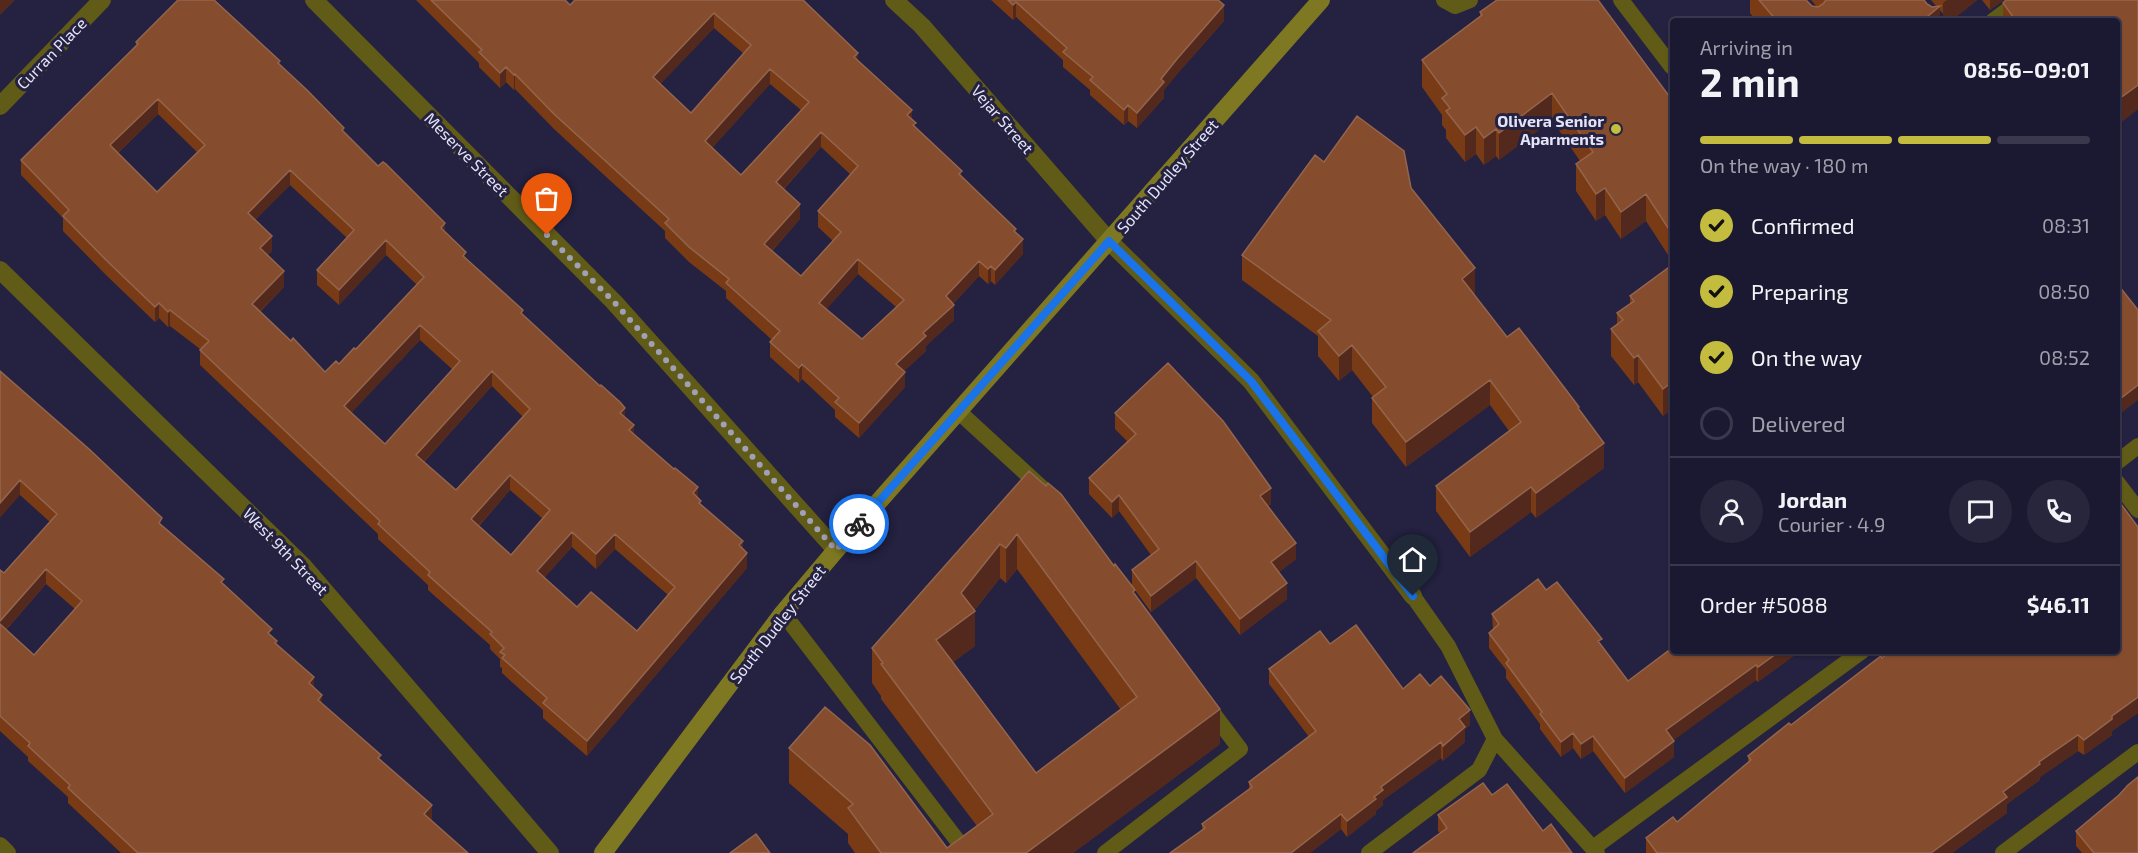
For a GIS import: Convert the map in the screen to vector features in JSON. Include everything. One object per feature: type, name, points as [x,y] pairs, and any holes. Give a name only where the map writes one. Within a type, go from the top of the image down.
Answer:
[{"type":"street","name":"Curran Place","points":[[0,106],[102,0]]},
{"type":"street","name":"Meserve Street","points":[[314,0],[614,302],[836,550]]},
{"type":"street","name":"Vejar Street","points":[[894,0],[921,26],[1109,241],[1251,381],[1413,596]]},
{"type":"street","name":"South Dudley Street","points":[[603,853],[783,613],[836,550],[1321,0]]},
{"type":"street","name":"West 9th Street","points":[[0,270],[304,567],[549,853]]},
{"type":"street","points":[[0,846],[7,853]]},
{"type":"lane","points":[[1444,0],[1455,6],[1470,0]]},
{"type":"lane","points":[[1621,0],[1670,64]]},
{"type":"lane","points":[[1997,18],[2021,0]]},
{"type":"lane","points":[[958,411],[1056,501]]},
{"type":"lane","points":[[2120,460],[2138,446]]},
{"type":"lane","points":[[2120,486],[2138,510]]},
{"type":"lane","points":[[1413,596],[1448,646],[1495,739],[1595,850],[1858,654]]},
{"type":"lane","points":[[783,613],[967,853]]},
{"type":"lane","points":[[1106,853],[1239,749],[1197,692]]},
{"type":"lane","points":[[1369,853],[1479,770],[1495,739]]},
{"type":"lane","points":[[2003,853],[2138,752]]},
{"type":"building","points":[[178,0],[214,0],[280,61],[278,63],[344,128],[342,130],[378,166],[383,162],[386,164],[445,223],[441,228],[466,252],[463,256],[523,310],[521,313],[620,402],[625,408],[620,413],[634,425],[629,430],[698,487],[693,493],[701,501],[699,503],[743,541],[739,545],[747,553],[587,741],[543,703],[547,698],[502,658],[505,655],[500,652],[504,648],[490,634],[492,632],[428,575],[430,572],[378,524],[380,521],[200,350],[209,341],[159,303],[155,307],[63,216],[69,210],[21,160],[138,44],[136,42]],"holes":[[[158,99],[205,145],[157,192],[110,145]],[[290,170],[354,230],[317,270],[339,290],[386,240],[424,277],[356,349],[354,348],[339,364],[336,361],[325,372],[293,338],[291,341],[252,304],[284,271],[260,248],[272,236],[248,213]],[[420,325],[460,361],[385,444],[344,406]],[[492,371],[530,409],[456,490],[416,455]],[[510,475],[550,510],[511,555],[471,519]],[[572,532],[596,554],[615,534],[675,587],[637,631],[591,592],[577,607],[537,571]]]},
{"type":"building","points":[[431,0],[565,0],[570,5],[575,0],[803,0],[858,53],[854,57],[912,110],[907,115],[916,123],[913,125],[962,171],[959,174],[1016,229],[1014,231],[1023,239],[995,270],[991,266],[988,269],[979,261],[946,296],[954,305],[923,333],[926,336],[896,364],[905,372],[859,423],[835,402],[839,398],[802,364],[799,368],[770,342],[780,331],[726,283],[729,279],[689,247],[665,223],[669,219],[554,114],[515,74],[506,67],[500,73],[479,52],[482,50]],"holes":[[[714,13],[751,45],[691,113],[653,77]],[[770,69],[809,102],[741,175],[705,141]],[[821,132],[858,166],[818,211],[841,232],[801,276],[764,244],[800,204],[776,182]],[[858,259],[904,300],[862,339],[819,303]]]},
{"type":"building","points":[[1008,0],[1218,0],[1224,5],[1177,59],[1161,79],[1164,82],[1137,113],[1128,105],[1124,110],[1090,80],[1093,77],[1063,52],[1067,48],[1016,2],[1013,5]]},
{"type":"building","name":"Olivera Senior Aparments","points":[[1497,0],[1598,0],[1670,97],[1670,231],[1646,194],[1621,212],[1605,188],[1596,194],[1576,164],[1593,152],[1552,93],[1499,133],[1496,129],[1484,138],[1476,127],[1465,135],[1446,111],[1450,108],[1442,98],[1447,94],[1422,60],[1482,15],[1480,12]]},
{"type":"building","points":[[1759,0],[1806,0],[1812,6],[1818,7],[1826,0],[1924,0],[1932,7],[1940,6],[1926,18],[1774,18]]},
{"type":"building","points":[[2006,0],[2138,0],[2138,85],[2120,98],[2120,18],[2014,18],[2003,3]]},
{"type":"building","points":[[1357,116],[1404,151],[1411,188],[1475,268],[1462,279],[1507,337],[1519,328],[1604,443],[1536,493],[1531,487],[1470,532],[1436,486],[1521,422],[1490,380],[1406,442],[1372,398],[1386,387],[1352,345],[1339,356],[1318,331],[1331,320],[1242,255],[1315,155],[1324,162]]},
{"type":"building","points":[[1670,266],[1670,384],[1663,389],[1638,355],[1634,358],[1611,329],[1623,320],[1617,313],[1634,301],[1630,296]]},
{"type":"building","points":[[2120,287],[2138,310],[2138,385],[2120,399]]},
{"type":"building","points":[[1168,363],[1223,421],[1271,488],[1260,496],[1296,543],[1271,562],[1287,583],[1240,619],[1196,561],[1151,596],[1132,570],[1159,549],[1119,495],[1112,502],[1089,478],[1136,434],[1115,413]]},
{"type":"building","points":[[0,371],[89,449],[162,518],[159,523],[224,579],[221,582],[272,629],[268,633],[277,641],[275,643],[314,677],[309,683],[322,695],[318,700],[381,755],[378,758],[432,805],[424,814],[468,853],[138,853],[68,788],[70,785],[28,746],[30,743],[0,716],[0,624],[34,655],[82,601],[46,569],[0,621],[0,570],[4,573],[57,514],[20,480],[0,503]]},
{"type":"building","points":[[1029,471],[1046,486],[1048,483],[1061,494],[1114,566],[1115,564],[1135,590],[1133,592],[1220,709],[1026,853],[881,853],[848,808],[853,804],[789,748],[825,707],[870,745],[947,848],[993,814],[881,664],[883,663],[872,648]],"holes":[[[1017,534],[1137,697],[1036,773],[936,640],[975,611],[961,593],[1000,544],[1006,548]]]},
{"type":"building","points":[[2120,503],[2138,527],[2138,697],[2084,740],[2078,735],[2039,762],[2040,764],[2003,792],[2007,797],[1931,853],[1657,853],[1646,838],[1673,817],[1677,822],[1751,760],[1748,756],[1789,723],[1791,725],[1881,656],[1882,658],[1887,654],[2120,654]]},
{"type":"building","points":[[1538,579],[1546,590],[1557,582],[1602,639],[1598,641],[1628,681],[1670,650],[1670,654],[1776,654],[1758,667],[1756,665],[1666,730],[1674,741],[1625,778],[1593,736],[1581,744],[1573,733],[1561,742],[1506,663],[1509,660],[1489,633],[1499,624],[1492,614]]},
{"type":"building","points":[[1356,625],[1403,689],[1420,674],[1430,686],[1441,676],[1470,710],[1459,719],[1465,727],[1443,746],[1441,742],[1381,787],[1383,790],[1374,797],[1376,799],[1347,821],[1341,814],[1291,853],[1170,853],[1205,828],[1202,824],[1252,787],[1249,782],[1316,731],[1269,669],[1320,631],[1330,644]]},
{"type":"building","points":[[2138,777],[2138,853],[2094,853],[2076,831]]},
{"type":"building","points":[[1483,783],[1492,795],[1507,784],[1543,831],[1551,824],[1572,853],[1413,853],[1447,828],[1438,815]]},
{"type":"building","points":[[756,834],[770,853],[730,853]]},
{"type":"way so far","points":[[547,235],[614,302],[836,550],[859,524]]},
{"type":"place","name":"Olivera Senior Aparments","points":[[1616,129]]},
{"type":"route","points":[[859,524],[1109,241],[1251,381],[1413,596]]}]
